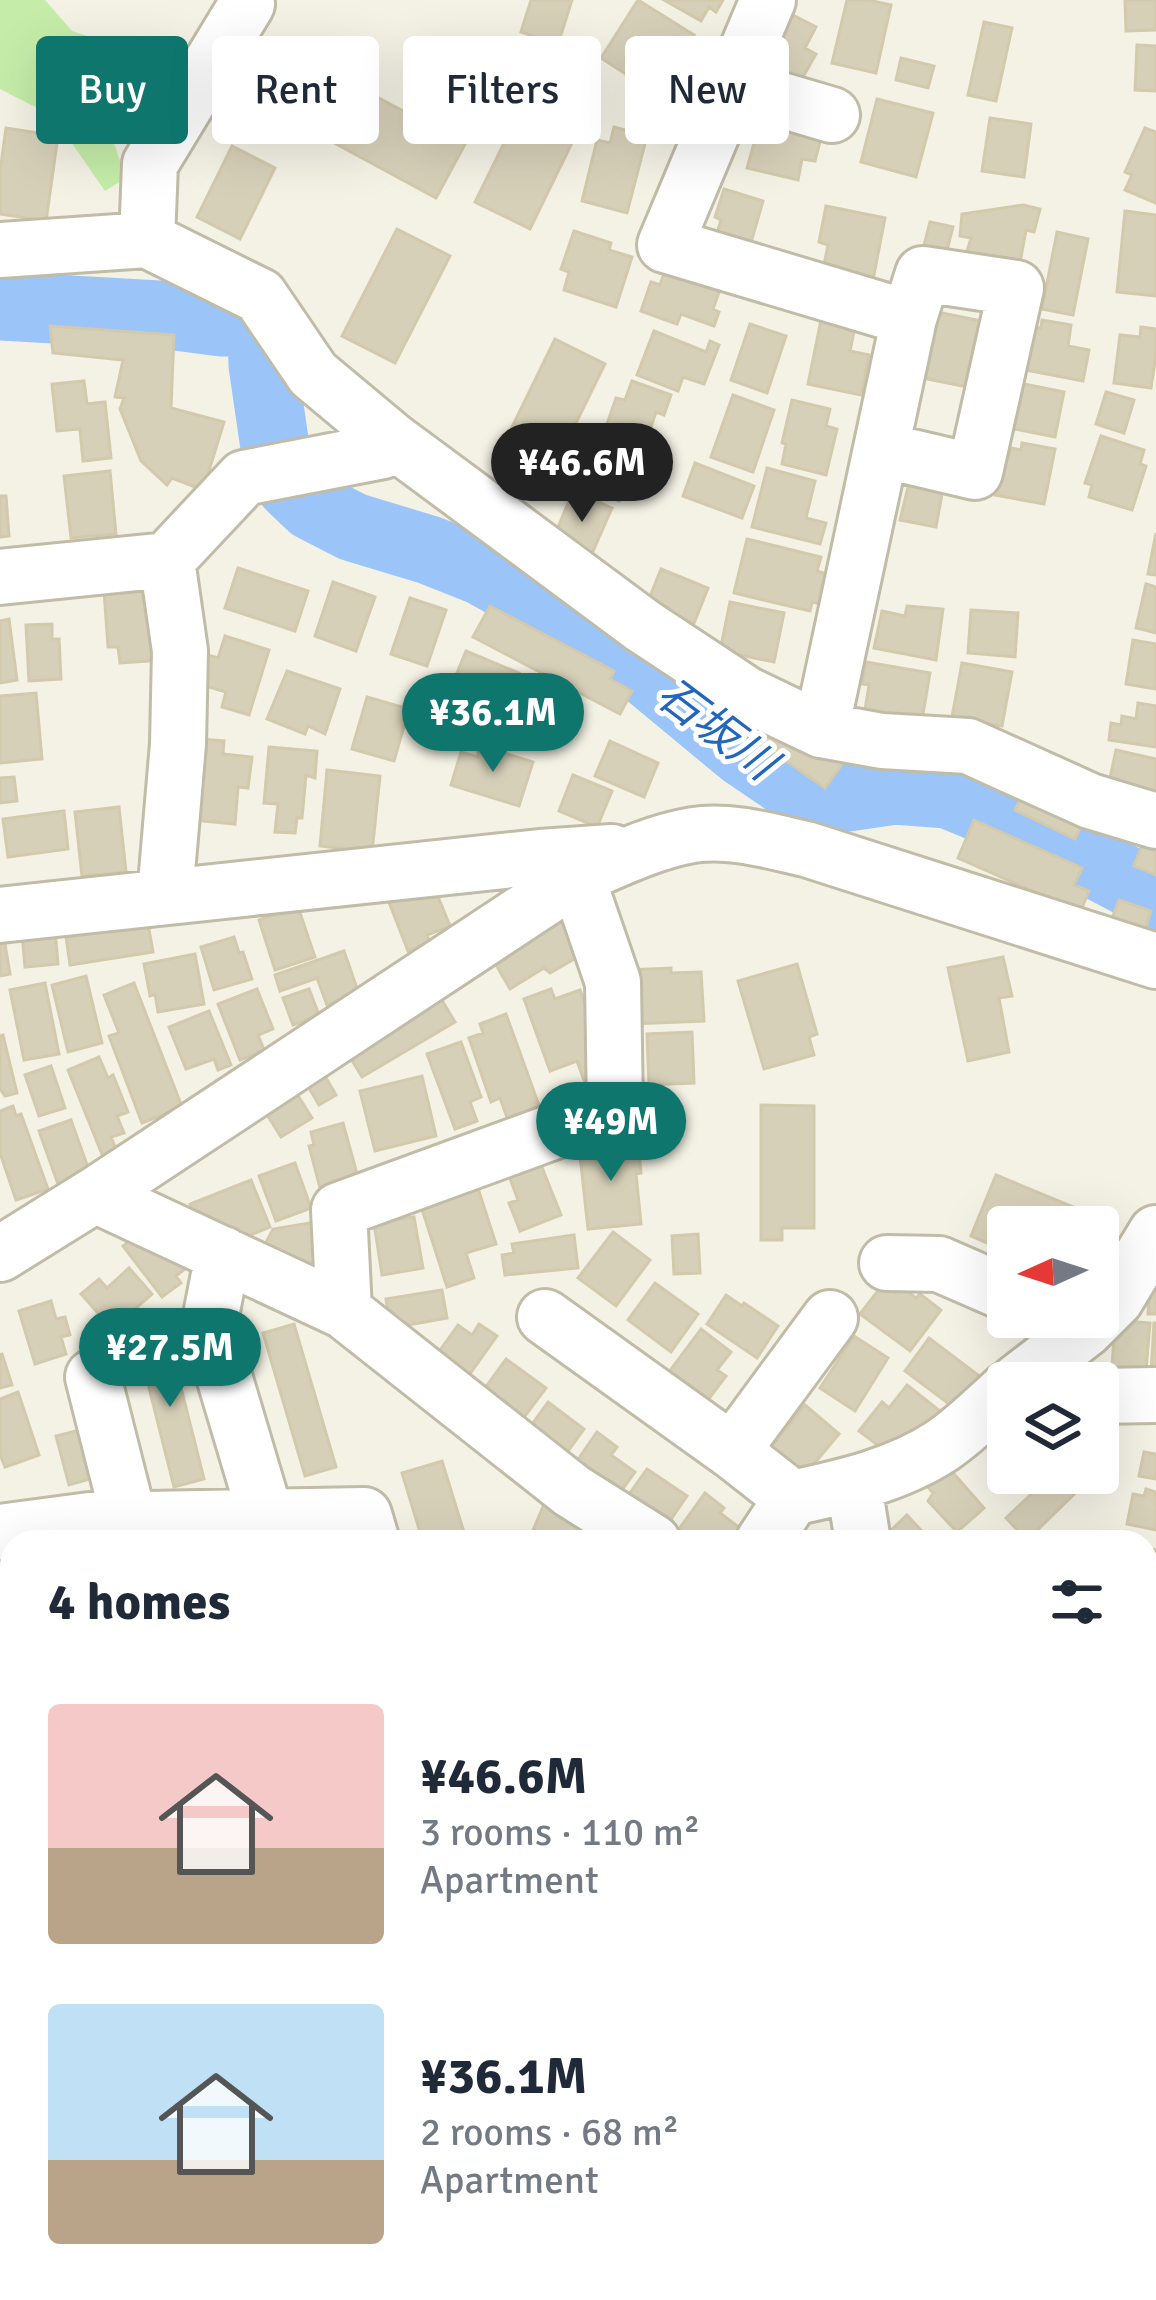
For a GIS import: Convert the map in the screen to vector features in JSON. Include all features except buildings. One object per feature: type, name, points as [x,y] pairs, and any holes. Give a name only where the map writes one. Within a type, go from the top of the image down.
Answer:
[{"type":"street","points":[[752,36],[768,0]]},
{"type":"street","points":[[147,240],[150,164],[247,4]]},
{"type":"street","points":[[789,102],[832,115]]},
{"type":"street","points":[[706,144],[665,245],[909,318]]},
{"type":"street","points":[[0,250],[147,240],[260,296],[313,374],[392,440],[644,626],[746,694],[821,730],[882,741],[968,746],[1090,801],[1156,821]]},
{"type":"street","points":[[821,730],[909,318],[923,274],[1016,288],[975,472],[882,450]]},
{"type":"street","points":[[0,577],[167,560],[244,478],[382,451],[392,440]]},
{"type":"street","points":[[165,896],[178,744],[180,651],[167,560]]},
{"type":"street","points":[[5,1234],[95,1195],[577,878],[639,850],[696,834],[746,836],[806,849],[1156,962]]},
{"type":"street","points":[[0,915],[540,856],[639,850]]},
{"type":"street","points":[[344,1311],[339,1210],[615,1109],[613,982],[577,878]]},
{"type":"street","points":[[95,1195],[344,1311],[572,1491],[634,1530]]},
{"type":"street","points":[[1119,1294],[1156,1233]]},
{"type":"street","points":[[223,1254],[209,1326],[249,1526]]},
{"type":"street","points":[[887,1263],[939,1264],[987,1285]]},
{"type":"street","points":[[545,1317],[732,1451],[777,1520],[903,1466],[987,1412]]},
{"type":"street","points":[[732,1451],[830,1318]]},
{"type":"street","points":[[93,1377],[105,1527]]},
{"type":"street","points":[[1119,1396],[1156,1395]]},
{"type":"street","points":[[854,1485],[860,1530]]},
{"type":"street","points":[[42,1530],[249,1526],[364,1515],[368,1530]]},
{"type":"green space","points":[[0,0],[45,0],[72,31],[87,36],[36,36],[36,107],[0,89]]},
{"type":"green space","points":[[72,144],[114,144],[126,178],[105,191]]},
{"type":"waterway","name":"石坂川","points":[[0,306],[254,322],[262,331],[276,454],[291,486],[312,506],[353,527],[482,571],[579,625],[632,660],[743,752],[809,797],[895,790],[948,794],[1013,821],[1156,896]]}]
